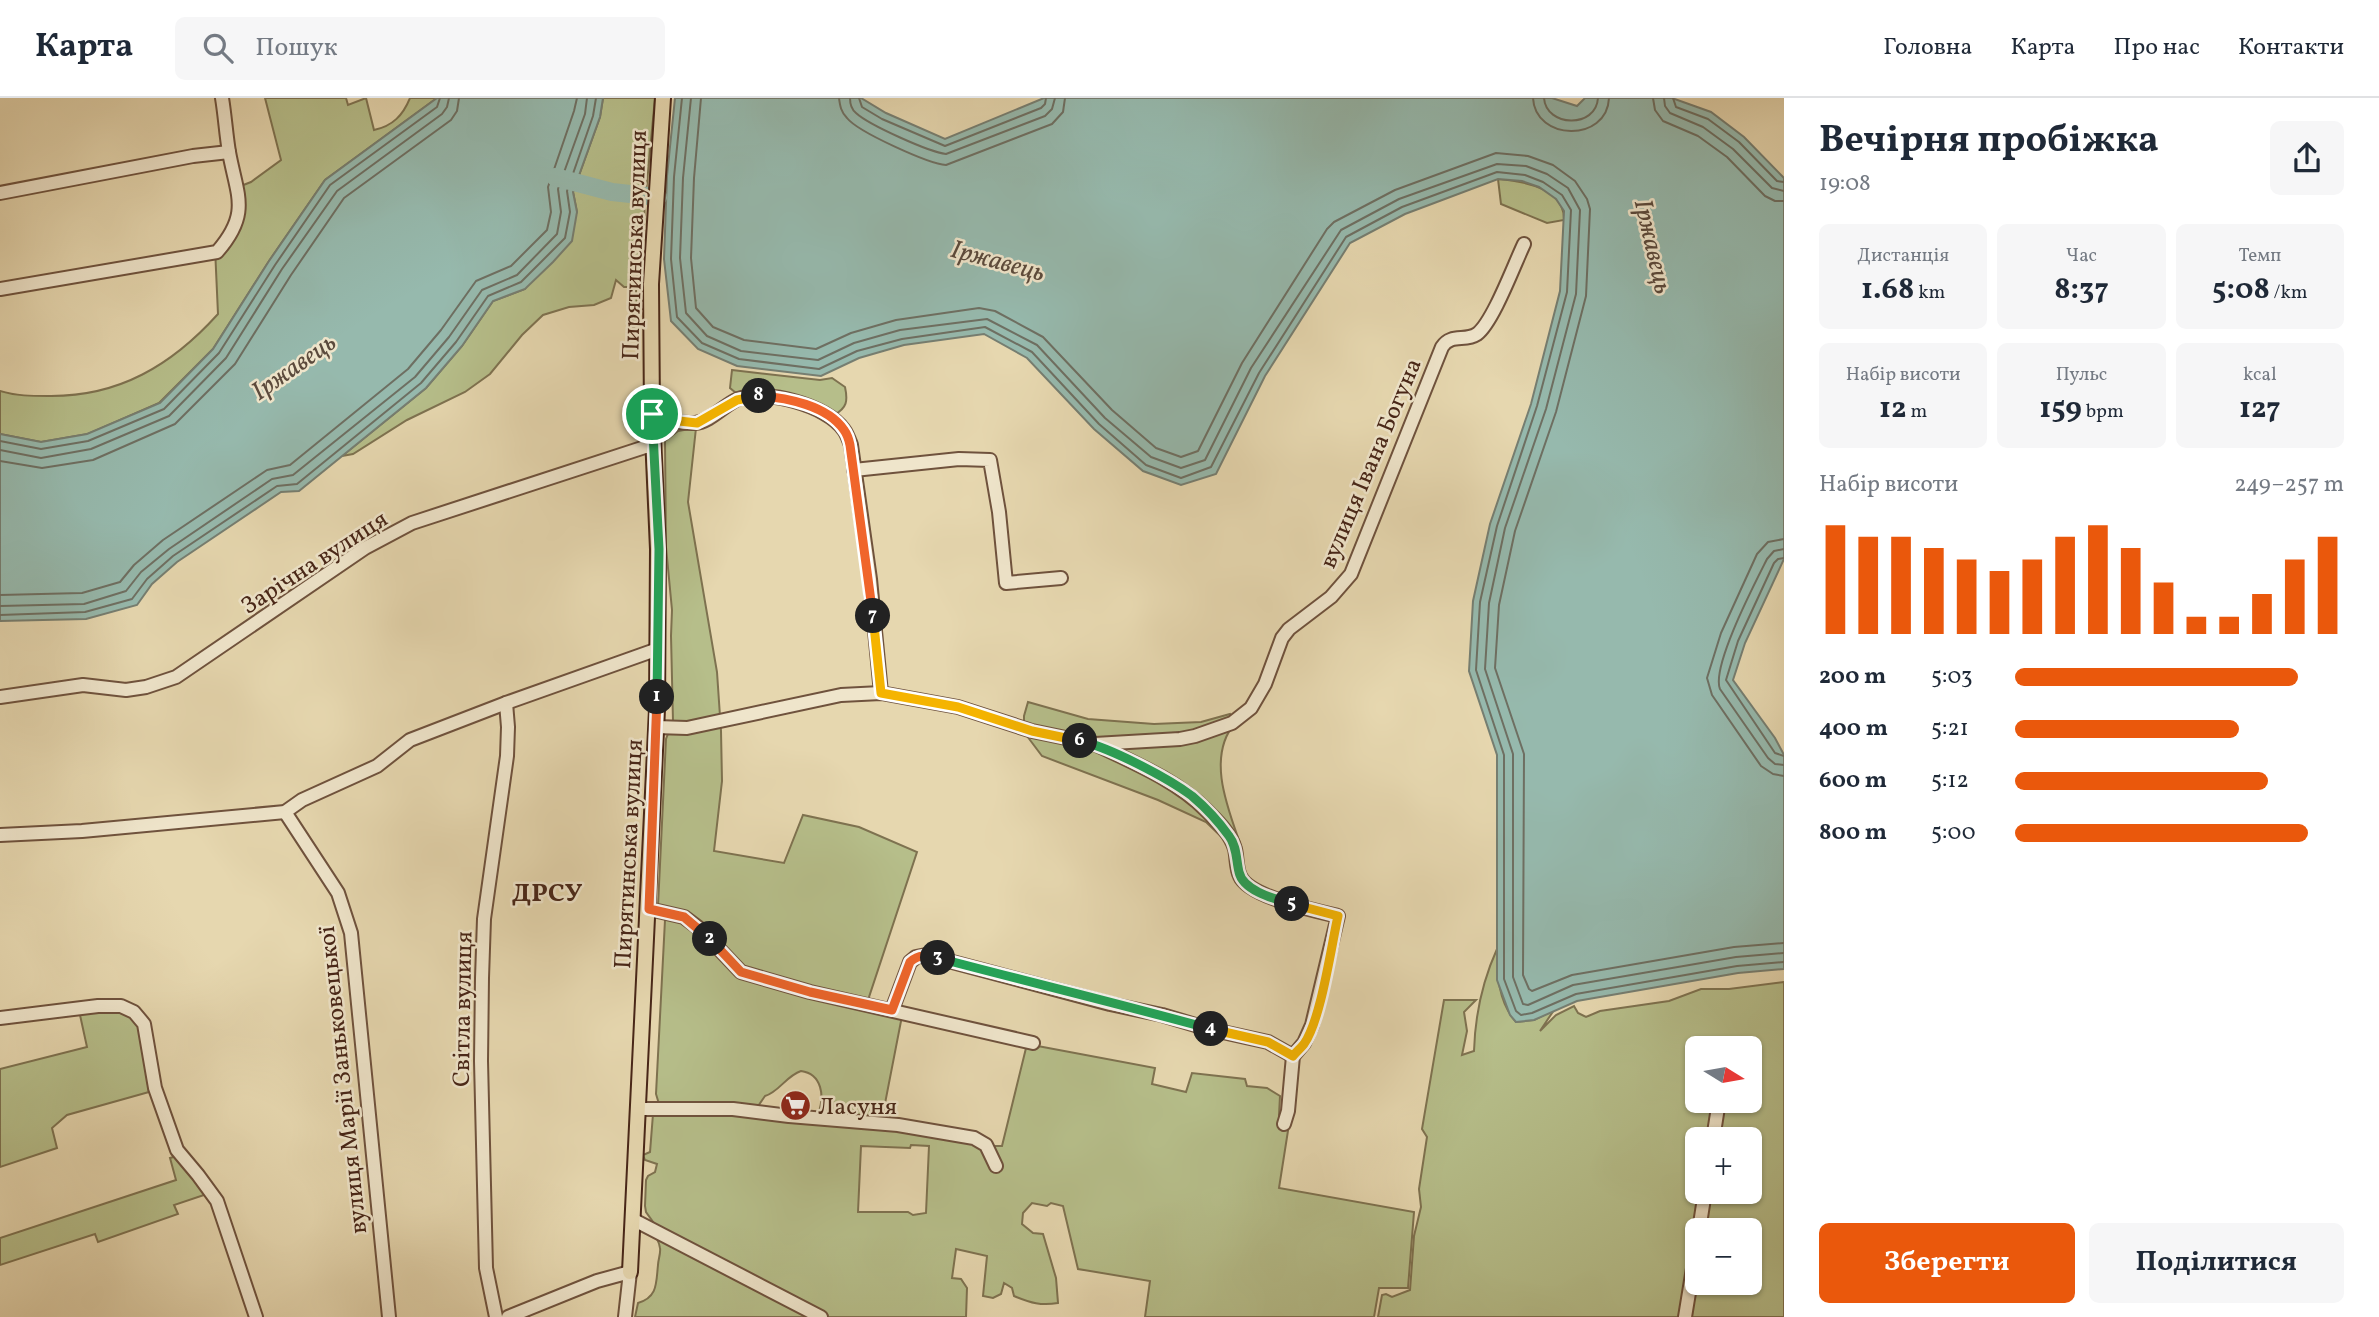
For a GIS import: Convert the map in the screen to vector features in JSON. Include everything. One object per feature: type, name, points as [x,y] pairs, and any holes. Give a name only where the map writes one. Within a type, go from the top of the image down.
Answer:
[{"type":"main road","name":"Пирятинська вулиця","points":[[630,1272],[656,727],[659,549],[652,414],[651,284],[663,98]]},
{"type":"street","points":[[0,289],[217,252],[228,239],[239,216],[239,188],[229,152],[222,98]]},
{"type":"street","points":[[0,193],[193,156],[229,152]]},
{"type":"street","name":"вулиця Івана Богуна","points":[[1095,744],[1195,736],[1233,723],[1251,708],[1265,684],[1282,638],[1289,629],[1331,597],[1351,574],[1442,347],[1451,338],[1475,336],[1480,331],[1492,314],[1524,244]]},
{"type":"street","points":[[652,414],[670,420],[697,423],[737,400],[768,397],[795,401],[821,411],[844,429],[850,445],[870,579],[881,693]]},
{"type":"street","name":"Зарічна вулиця","points":[[0,697],[83,685],[126,690],[146,687],[176,677],[365,548],[412,523],[645,447],[654,447]]},
{"type":"street","points":[[854,470],[959,458],[990,460],[999,512],[1006,583],[1060,578]]},
{"type":"street","points":[[0,835],[82,831],[285,812],[302,800],[377,766],[410,740],[658,649]]},
{"type":"street","name":"вулиця Івана Богуна","points":[[656,727],[687,728],[841,695],[881,693],[958,707],[1032,731],[1095,744],[1147,769],[1191,796],[1231,837],[1239,875],[1245,883],[1271,898],[1338,916],[1312,1025],[1304,1043],[1293,1056],[1288,1111],[1284,1124]]},
{"type":"street","name":"Світла вулиця","points":[[496,1317],[486,1268],[481,1061],[482,978],[484,919],[507,756],[506,703]]},
{"type":"street","name":"вулиця Марії Заньковецької","points":[[285,812],[338,894],[351,933],[388,1317]]},
{"type":"street","points":[[649,909],[684,917],[700,929],[741,972],[810,992],[1033,1043]]},
{"type":"street","points":[[892,1010],[910,962],[926,954],[1110,1004],[1268,1042],[1293,1056]]},
{"type":"street","points":[[0,1018],[98,1006],[121,1006],[134,1012],[144,1024],[155,1088],[172,1138],[177,1150],[217,1202],[256,1317]]},
{"type":"street","points":[[639,1109],[733,1108],[789,1116],[898,1125],[974,1138],[986,1145],[996,1166]]},
{"type":"street","points":[[632,1219],[821,1317]]},
{"type":"street","points":[[508,1317],[597,1281],[630,1272]]},
{"type":"street","name":"Пирятинська вулиця","points":[[625,1317],[630,1272]]},
{"type":"street","points":[[1685,1317],[1689,1295]]},
{"type":"green space","points":[[265,98],[346,98],[348,105],[366,98],[374,130],[387,126],[396,119],[410,98],[437,98],[325,180],[213,349],[159,403],[88,434],[41,442],[0,434],[0,391],[30,396],[74,395],[121,384],[163,363],[218,314],[215,248],[236,216],[233,189],[251,182],[281,160]]},
{"type":"green space","points":[[603,98],[655,98],[646,193],[623,190],[619,195],[644,200],[636,290],[637,315],[633,329],[630,287],[624,287],[616,280],[611,298],[594,305],[569,307],[543,315],[522,335],[490,374],[465,392],[407,420],[353,454],[342,456],[426,388],[462,346],[493,301],[525,289],[577,212],[573,192],[600,117]]},
{"type":"green space","points":[[1498,179],[1530,184],[1550,193],[1562,209],[1564,220],[1547,223],[1501,204]]},
{"type":"green space","points":[[732,370],[820,380],[832,378],[845,387],[846,404],[834,415],[768,392],[736,393],[730,388]]},
{"type":"green space","points":[[696,428],[688,502],[717,672],[721,731],[722,781],[714,851],[784,863],[803,815],[859,827],[917,852],[868,1000],[748,971],[704,927],[658,906],[666,739],[673,721],[672,610],[666,547],[665,441],[678,431]]},
{"type":"green space","points":[[1028,702],[1088,719],[1154,724],[1201,722],[1230,714],[1235,723],[1226,737],[1222,751],[1222,783],[1241,846],[1232,847],[1206,822],[1158,800],[1042,756],[1024,732],[1024,716]]},
{"type":"green space","points":[[665,920],[675,920],[685,925],[736,974],[902,1016],[882,1119],[818,1114],[820,1087],[814,1076],[801,1071],[765,1096],[756,1109],[659,1104],[656,1094]]},
{"type":"green space","points":[[1497,949],[1502,997],[1516,1022],[1534,1020],[1554,1010],[1540,1031],[1556,1015],[1574,1006],[1578,1013],[1586,1017],[1600,1011],[1669,1001],[1701,989],[1729,989],[1784,982],[1784,1317],[1378,1317],[1382,1295],[1392,1297],[1410,1290],[1414,1236],[1421,1207],[1419,1189],[1427,1137],[1422,1129],[1444,1000],[1476,1000],[1464,1012],[1467,1031],[1462,1055],[1474,1051],[1476,1025],[1488,973]]},
{"type":"green space","points":[[122,1010],[133,1016],[140,1026],[149,1092],[67,1115],[52,1128],[57,1148],[0,1167],[0,1069],[87,1047],[80,1015],[76,1014]]},
{"type":"green space","points":[[1027,1044],[1155,1068],[1152,1084],[1186,1092],[1192,1073],[1245,1079],[1247,1086],[1267,1088],[1280,1096],[1279,1115],[1290,1118],[1279,1188],[1414,1212],[1408,1288],[1379,1288],[1374,1317],[1145,1317],[1150,1281],[1078,1269],[1063,1206],[1032,1203],[1023,1213],[1022,1224],[1033,1233],[1043,1234],[1056,1278],[1058,1303],[1041,1304],[1014,1296],[1012,1288],[1004,1283],[1001,1294],[993,1298],[983,1296],[987,1256],[956,1249],[952,1278],[961,1279],[967,1288],[966,1317],[635,1317],[638,1303],[649,1297],[655,1288],[660,1252],[656,1226],[645,1206],[646,1180],[655,1172],[657,1164],[645,1160],[643,1155],[650,1152],[653,1114],[671,1111],[898,1126],[985,1146],[1002,1146]],"holes":[[[861,1146],[929,1146],[926,1213],[913,1215],[908,1212],[858,1212]]]},
{"type":"green space","points":[[177,1156],[207,1194],[174,1205],[178,1214],[98,1242],[95,1234],[0,1265],[0,1238],[176,1180],[170,1158]]},
{"type":"water","points":[[437,98],[603,98],[600,117],[573,192],[577,212],[572,241],[525,289],[493,301],[462,346],[426,388],[299,491],[281,492],[177,562],[152,584],[137,605],[86,619],[0,621],[0,434],[41,442],[87,434],[160,403],[213,349],[325,180]]},
{"type":"water","points":[[675,98],[861,98],[886,113],[945,139],[1044,98],[1552,98],[1577,106],[1585,98],[1672,98],[1711,112],[1744,137],[1784,178],[1784,559],[1745,643],[1733,680],[1775,738],[1784,755],[1784,969],[1738,973],[1577,1001],[1534,1020],[1516,1022],[1510,1015],[1497,980],[1497,755],[1469,671],[1473,601],[1490,524],[1531,404],[1560,291],[1564,211],[1556,199],[1539,187],[1522,181],[1498,179],[1405,214],[1350,243],[1265,376],[1216,474],[1181,485],[1143,471],[1094,429],[1027,358],[984,334],[904,345],[859,358],[821,376],[737,366],[698,349],[671,321],[664,259],[667,176]]},
{"type":"waterway","name":"Іржавець","points":[[555,177],[612,192],[658,197]]},
{"type":"place","name":"Ласуня","points":[[795,1106]]},
{"type":"district","name":"ДРСУ","points":[[547,892]]},
{"type":"route","points":[[752,396],[795,401],[821,411],[844,429],[850,445],[870,579],[881,693],[958,707],[1032,731],[1095,744],[1147,769],[1191,796],[1221,825],[1234,844],[1239,875],[1245,883],[1271,898],[1338,916],[1312,1025],[1304,1043],[1293,1056],[1268,1042],[1110,1004],[926,954],[910,962],[892,1010],[810,992],[741,972],[700,929],[684,917],[649,909],[659,620],[659,549],[652,414],[670,420],[697,423],[737,400],[752,396]]}]
